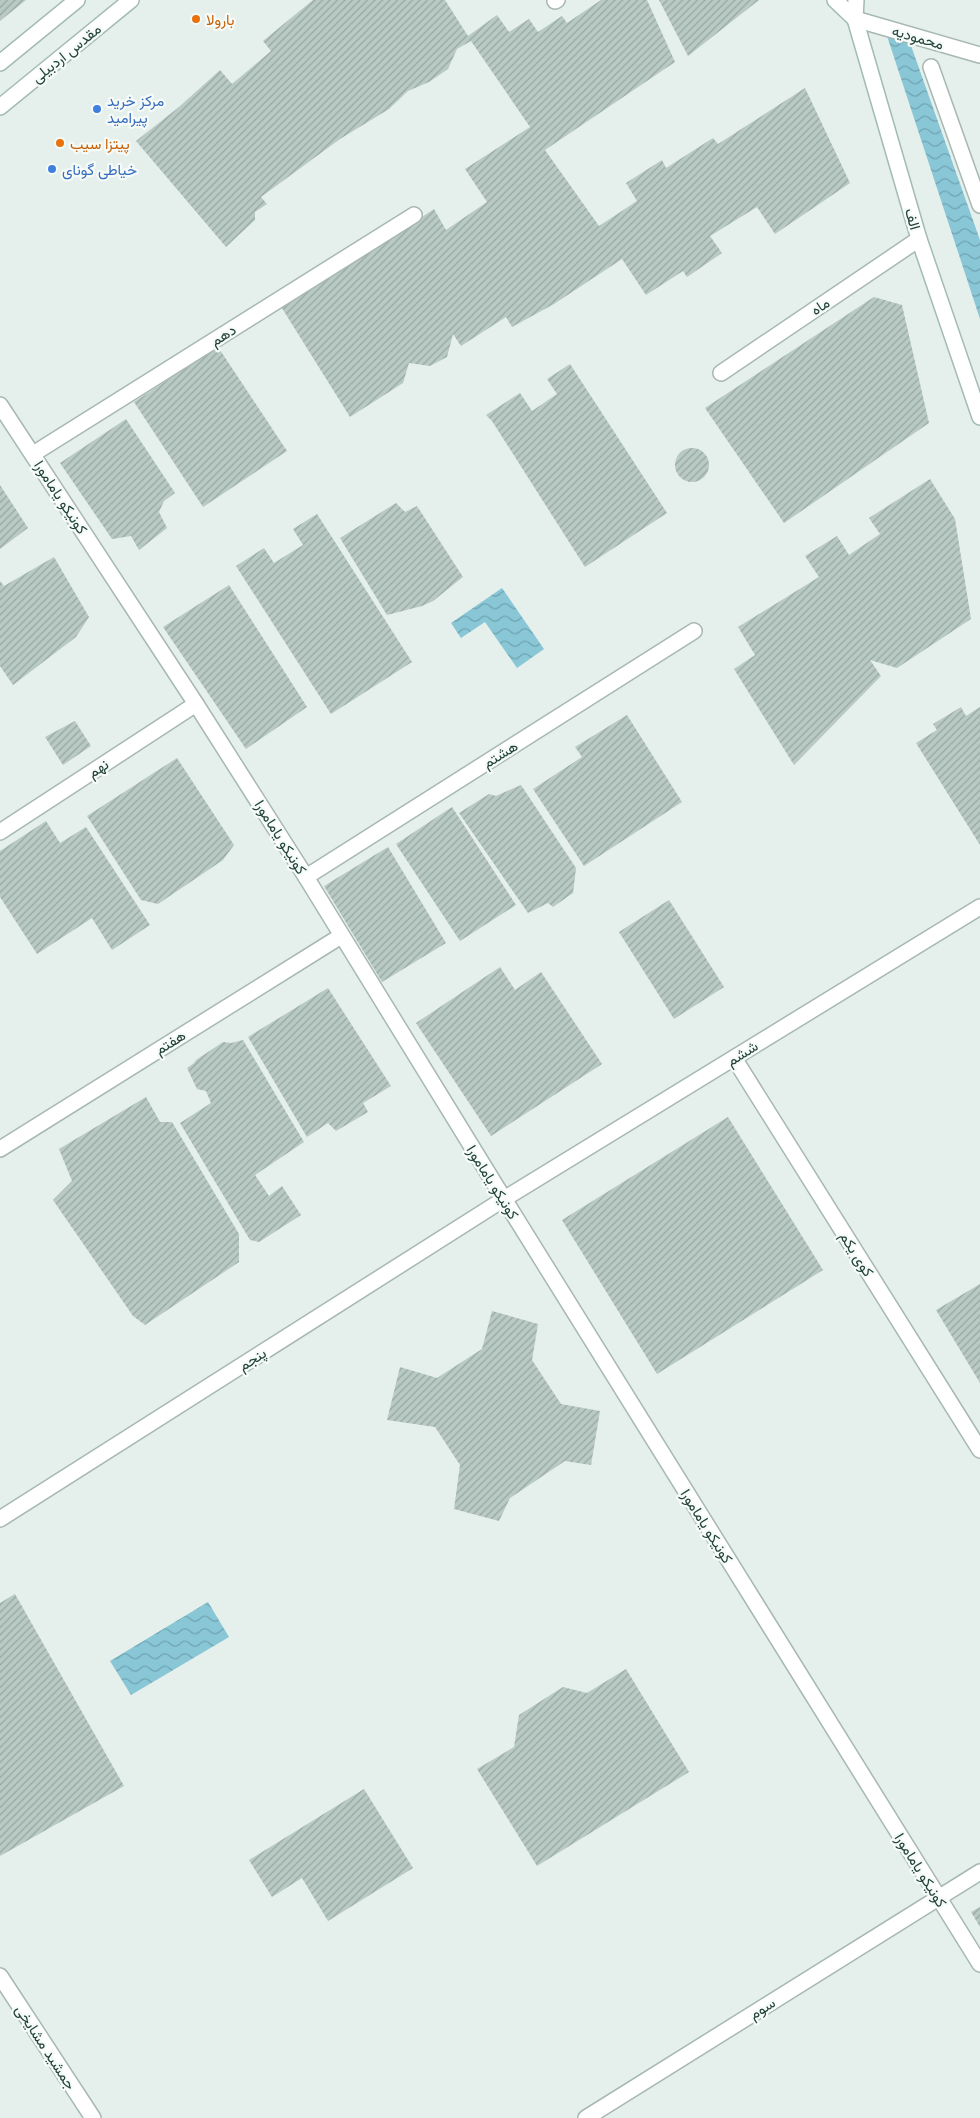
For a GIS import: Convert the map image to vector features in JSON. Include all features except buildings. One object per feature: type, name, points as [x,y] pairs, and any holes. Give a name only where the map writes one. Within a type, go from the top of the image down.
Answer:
[{"type":"street","points":[[0,63],[77,0]]},
{"type":"street","name":"مقدس اردبیلی","points":[[0,107],[131,0]]},
{"type":"street","points":[[835,0],[855,19]]},
{"type":"street","points":[[855,19],[856,0]]},
{"type":"street","name":"محمودیه","points":[[855,19],[980,55]]},
{"type":"street","name":"الف","points":[[855,19],[919,239],[980,417]]},
{"type":"street","points":[[931,67],[980,204]]},
{"type":"street","name":"دهم","points":[[33,454],[414,215]]},
{"type":"street","name":"ماه","points":[[721,373],[919,239]]},
{"type":"street","name":"کونیکو یامامورا","points":[[0,405],[196,704],[306,877],[980,1964]]},
{"type":"street","name":"هشتم","points":[[306,877],[694,631]]},
{"type":"street","name":"نهم","points":[[0,832],[196,704]]},
{"type":"street","name":"ششم","points":[[504,1199],[980,907]]},
{"type":"street","name":"هفتم","points":[[0,1149],[341,936]]},
{"type":"street","name":"کوی یکم","points":[[734,1058],[980,1450]]},
{"type":"street","name":"پنجم","points":[[0,1519],[504,1199]]},
{"type":"street","name":"سوم","points":[[586,2118],[980,1872]]},
{"type":"street","name":"جمشید مشایخی","points":[[0,1976],[93,2118]]},
{"type":"water","points":[[887,36],[909,40],[980,240],[980,319]]},
{"type":"water","points":[[502,588],[544,649],[517,668],[485,622],[461,638],[451,623]]},
{"type":"water","points":[[208,1602],[229,1637],[131,1695],[110,1661]]},
{"type":"place","name":"بارولا","points":[[196,19]]},
{"type":"place","name":"مرکز خرید پیرامید","points":[[97,109]]},
{"type":"place","name":"پیتزا سیب","points":[[60,143]]},
{"type":"place","name":"خیاطی گونای","points":[[52,169]]}]
